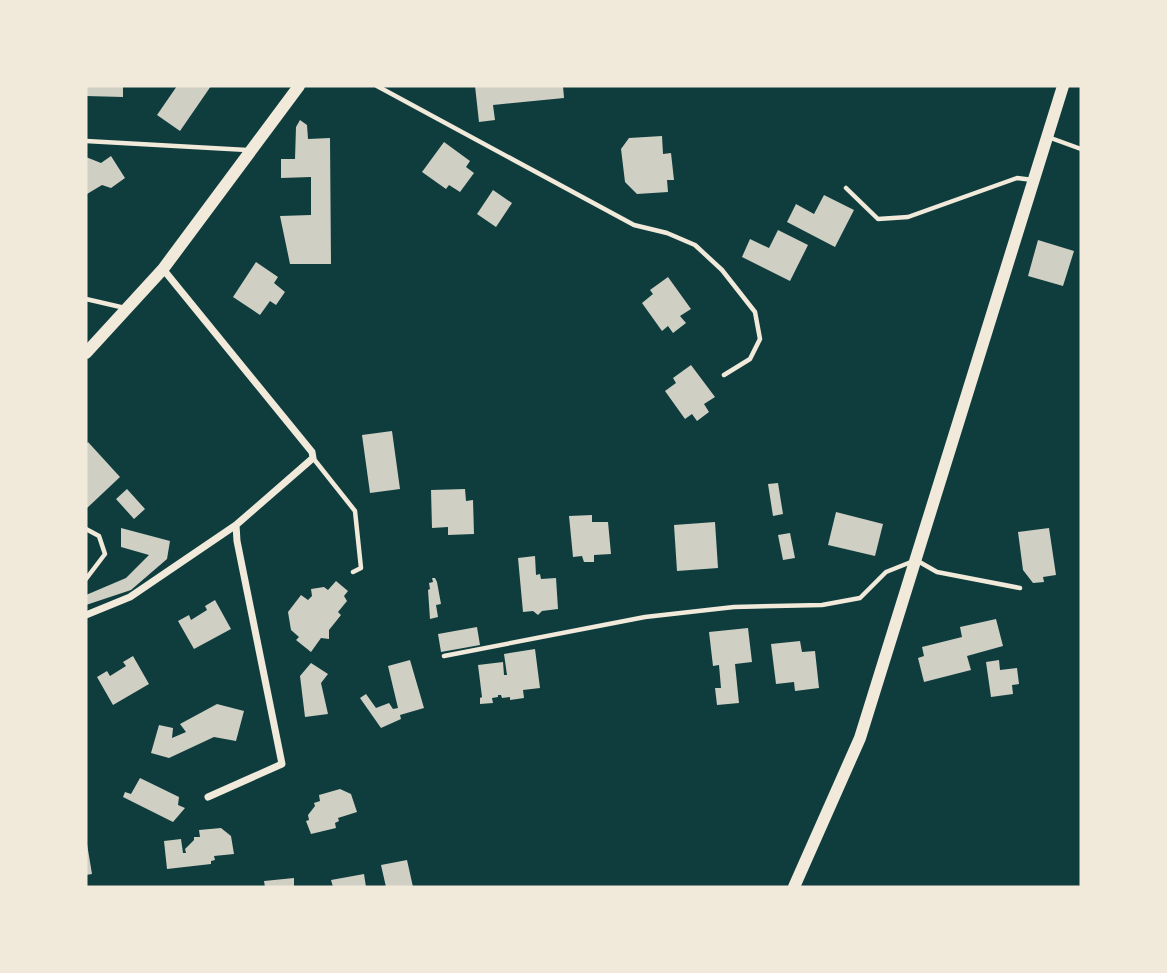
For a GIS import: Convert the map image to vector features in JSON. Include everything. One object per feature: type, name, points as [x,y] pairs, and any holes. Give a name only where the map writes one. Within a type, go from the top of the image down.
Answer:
[{"type":"street","points":[[86,353],[163,269],[299,86]]},
{"type":"street","points":[[794,887],[860,738],[1063,86]]},
{"type":"street","points":[[86,615],[130,597],[236,525],[313,458],[312,452],[163,269]]},
{"type":"street","points":[[208,797],[282,764],[236,525]]},
{"type":"lane","points":[[377,86],[634,225],[667,233],[695,245],[722,270],[755,312],[760,339],[750,359],[724,375]]},
{"type":"lane","points":[[1047,137],[1081,149]]},
{"type":"lane","points":[[86,141],[252,151]]},
{"type":"lane","points":[[846,188],[878,219],[908,217],[1017,178],[1034,180]]},
{"type":"lane","points":[[86,299],[126,308]]},
{"type":"lane","points":[[313,458],[355,511],[361,568],[354,572]]},
{"type":"lane","points":[[86,529],[99,536],[106,554],[86,579]]},
{"type":"lane","points":[[444,656],[645,617],[734,607],[822,605],[860,598],[886,572],[916,560],[937,572],[1020,587]]},
{"type":"building","points":[[86,86],[123,86],[123,97],[86,96]]},
{"type":"building","points":[[177,86],[211,86],[180,131],[157,115]]},
{"type":"building","points":[[475,86],[563,86],[564,98],[493,105],[495,120],[479,122]]},
{"type":"building","points":[[300,120],[307,125],[308,139],[330,138],[331,264],[290,264],[280,216],[311,215],[311,177],[281,178],[281,159],[295,159],[296,127]]},
{"type":"building","points":[[662,136],[663,154],[671,153],[674,180],[667,180],[668,192],[637,194],[625,182],[621,149],[629,138]]},
{"type":"building","points":[[444,142],[470,161],[466,167],[474,173],[460,192],[449,185],[446,189],[422,172]]},
{"type":"building","points":[[111,156],[125,178],[111,188],[102,185],[87,194],[86,157],[101,163]]},
{"type":"building","points":[[493,190],[512,203],[496,227],[477,214]]},
{"type":"building","points":[[824,195],[854,210],[835,247],[787,222],[796,204],[814,214]]},
{"type":"building","points":[[778,230],[808,245],[790,281],[742,257],[750,239],[769,248]]},
{"type":"building","points":[[1038,240],[1074,251],[1063,286],[1028,276]]},
{"type":"building","points":[[256,262],[278,277],[274,283],[285,292],[276,305],[270,301],[260,315],[233,297]]},
{"type":"building","points":[[668,277],[691,309],[680,316],[686,323],[673,333],[668,326],[662,331],[642,303],[653,294],[650,290]]},
{"type":"building","points":[[691,365],[715,397],[704,404],[709,412],[697,421],[692,414],[685,419],[665,391],[676,383],[673,378]]},
{"type":"building","points":[[392,431],[400,489],[370,493],[362,435]]},
{"type":"building","points":[[88,442],[120,477],[86,509],[86,444]]},
{"type":"building","points":[[778,483],[783,514],[773,516],[768,484]]},
{"type":"building","points":[[127,489],[145,509],[134,519],[116,499]]},
{"type":"building","points":[[465,489],[466,501],[473,500],[474,534],[448,535],[448,527],[432,528],[431,490]]},
{"type":"building","points":[[836,512],[883,524],[875,556],[828,545]]},
{"type":"building","points":[[592,515],[592,522],[608,522],[611,554],[594,555],[594,562],[584,562],[582,556],[573,557],[569,516]]},
{"type":"building","points":[[715,522],[718,568],[677,571],[674,525]]},
{"type":"building","points":[[121,528],[170,541],[167,559],[131,590],[86,605],[86,595],[126,578],[149,555],[121,547]]},
{"type":"building","points":[[1049,528],[1056,575],[1043,577],[1044,582],[1033,583],[1023,570],[1018,532]]},
{"type":"building","points":[[790,533],[795,558],[783,560],[778,535]]},
{"type":"building","points":[[535,556],[536,575],[540,574],[541,579],[556,578],[558,609],[542,611],[538,615],[533,611],[523,612],[518,558]]},
{"type":"building","points":[[432,578],[437,582],[441,604],[436,605],[438,617],[430,619],[428,590],[429,583],[433,582]]},
{"type":"building","points":[[336,581],[348,591],[344,596],[347,601],[338,612],[341,615],[329,630],[329,639],[321,638],[311,652],[296,640],[299,637],[291,630],[288,612],[301,595],[308,600],[312,596],[311,589],[324,587],[328,590]]},
{"type":"building","points":[[215,600],[231,629],[194,649],[178,621],[189,615],[191,620],[207,610],[205,606]]},
{"type":"building","points":[[996,619],[1003,646],[967,656],[971,670],[924,682],[918,658],[924,656],[922,647],[962,637],[960,627]]},
{"type":"building","points":[[477,627],[480,645],[441,652],[438,634]]},
{"type":"building","points":[[748,628],[752,662],[735,664],[739,703],[717,705],[715,688],[721,688],[719,665],[713,666],[709,632]]},
{"type":"building","points":[[800,641],[802,652],[815,651],[819,688],[795,691],[794,682],[776,684],[771,644]]},
{"type":"building","points":[[535,649],[540,688],[523,690],[524,698],[510,700],[510,697],[502,698],[498,695],[492,698],[493,703],[480,704],[482,697],[478,665],[503,662],[504,675],[507,675],[504,654]]},
{"type":"building","points":[[133,656],[149,684],[113,705],[97,677],[107,671],[110,676],[126,666],[123,662]]},
{"type":"building","points":[[410,660],[424,708],[400,715],[401,719],[381,728],[360,698],[366,694],[376,708],[389,703],[393,709],[398,708],[388,666]]},
{"type":"building","points":[[999,660],[1000,670],[1017,668],[1019,684],[1012,685],[1013,694],[991,697],[986,662]]},
{"type":"building","points":[[311,663],[328,674],[321,683],[328,714],[305,717],[300,676]]},
{"type":"building","points":[[217,704],[244,711],[236,741],[214,737],[169,758],[151,753],[159,725],[173,728],[172,738],[186,732],[180,724]]},
{"type":"building","points":[[140,778],[179,797],[178,805],[185,808],[173,822],[123,797],[125,792],[131,794]]},
{"type":"building","points":[[340,789],[351,794],[357,812],[338,818],[336,828],[311,834],[306,821],[309,820],[308,815],[315,806],[314,803],[320,801],[319,795]]},
{"type":"building","points":[[221,828],[231,836],[234,854],[214,856],[215,860],[211,861],[211,864],[167,869],[164,841],[181,839],[183,853],[186,853],[185,849],[194,837],[200,837],[199,830]]},
{"type":"building","points":[[86,838],[92,874],[86,875]]},
{"type":"building","points":[[407,860],[413,887],[386,887],[381,865]]},
{"type":"building","points":[[364,874],[366,887],[333,887],[331,880]]},
{"type":"building","points":[[294,878],[294,887],[265,887],[264,881]]}]
